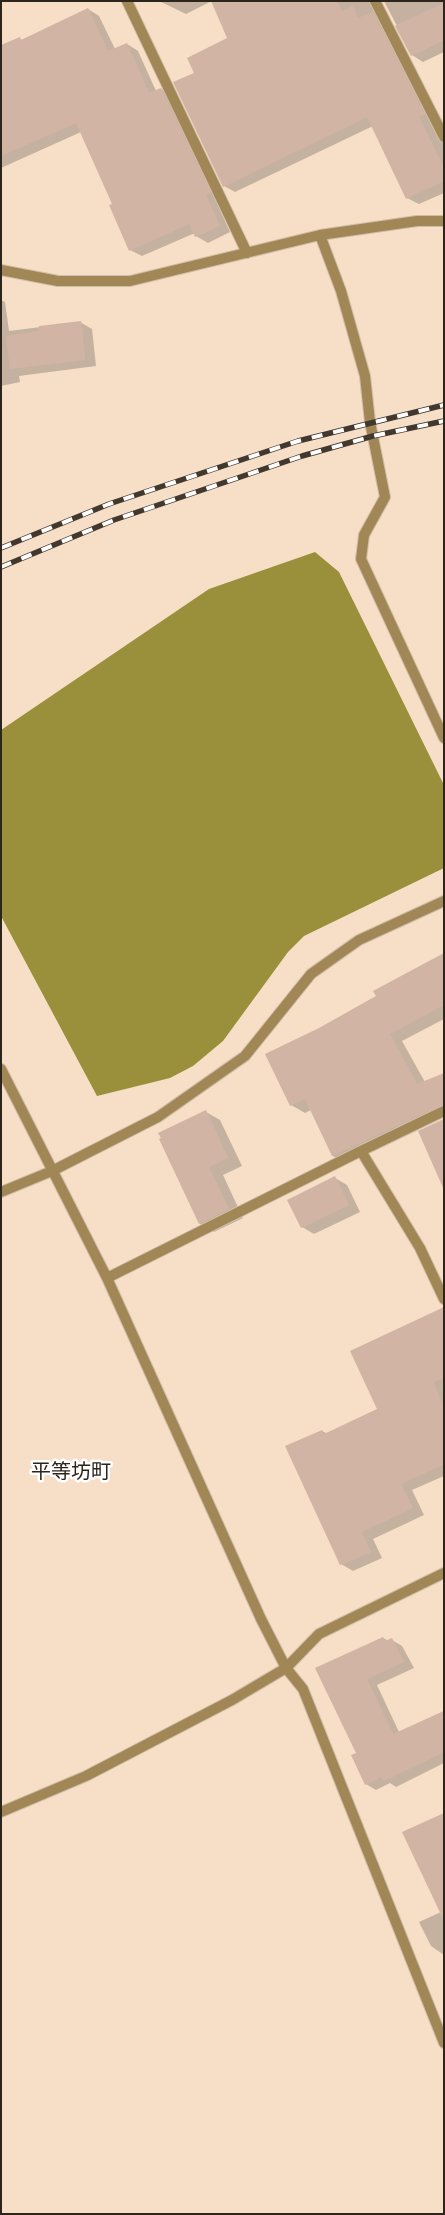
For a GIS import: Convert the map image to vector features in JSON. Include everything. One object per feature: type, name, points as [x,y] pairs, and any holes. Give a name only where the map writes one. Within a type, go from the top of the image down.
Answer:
[{"type":"street","points":[[127,1],[247,253]]},
{"type":"street","points":[[375,1],[444,137]]},
{"type":"street","points":[[1,270],[58,281],[130,281],[320,235],[417,221],[444,220]]},
{"type":"street","points":[[320,235],[341,291],[365,376],[370,422],[385,497],[364,535],[361,559],[444,738]]},
{"type":"street","points":[[1,1192],[52,1171],[158,1117],[245,1056],[311,974],[359,940],[444,902]]},
{"type":"street","points":[[1,1069],[107,1278],[261,1619],[286,1668],[302,1689],[444,2042]]},
{"type":"street","points":[[107,1278],[444,1111]]},
{"type":"street","points":[[361,1151],[420,1248],[444,1299]]},
{"type":"street","points":[[1,1812],[86,1776],[232,1700],[286,1668],[319,1634],[444,1573]]},
{"type":"shaded area","points":[[315,552],[339,572],[444,785],[444,868],[304,936],[288,952],[223,1041],[193,1066],[170,1078],[97,1096],[1,916],[1,730],[209,589]]},
{"type":"building","points":[[211,1],[337,1],[342,11],[353,6],[358,18],[373,12],[425,114],[419,117],[444,168],[444,181],[406,199],[367,117],[223,187],[173,82],[194,73],[187,58],[227,38]]},
{"type":"building","points":[[444,3],[444,40],[411,56],[395,26]]},
{"type":"building","points":[[88,8],[108,51],[127,43],[149,93],[161,88],[211,192],[206,195],[220,226],[195,237],[189,224],[129,251],[109,205],[112,204],[76,123],[1,156],[1,45],[20,37],[21,40]]},
{"type":"building","points":[[81,321],[85,360],[10,369],[6,336],[39,331],[39,326]]},
{"type":"building","points":[[444,953],[444,1005],[390,1034],[417,1084],[444,1073],[444,1104],[332,1156],[305,1099],[290,1106],[265,1054],[319,1028],[376,996],[373,991]]},
{"type":"building","points":[[206,1110],[228,1158],[209,1167],[229,1209],[199,1224],[159,1139],[161,1138],[158,1133]]},
{"type":"building","points":[[444,1119],[444,1190],[418,1131]]},
{"type":"building","points":[[335,1176],[349,1205],[301,1228],[287,1200]]},
{"type":"building","points":[[444,1307],[444,1378],[433,1382],[444,1406],[444,1464],[401,1484],[413,1508],[362,1532],[371,1552],[340,1565],[285,1446],[322,1430],[324,1434],[377,1409],[350,1351]]},
{"type":"building","points":[[383,1637],[385,1641],[392,1638],[404,1662],[367,1679],[393,1734],[444,1711],[444,1752],[384,1781],[382,1777],[365,1785],[351,1755],[356,1753],[315,1668]]},
{"type":"building","points":[[444,1813],[444,1921],[402,1832]]},
{"type":"railway","points":[[1,548],[109,504],[298,441],[444,405]]},
{"type":"railway","points":[[1,567],[114,520],[302,456],[373,436],[444,421]]},
{"type":"district","name":"平等坊町","points":[[71,1473]]}]
